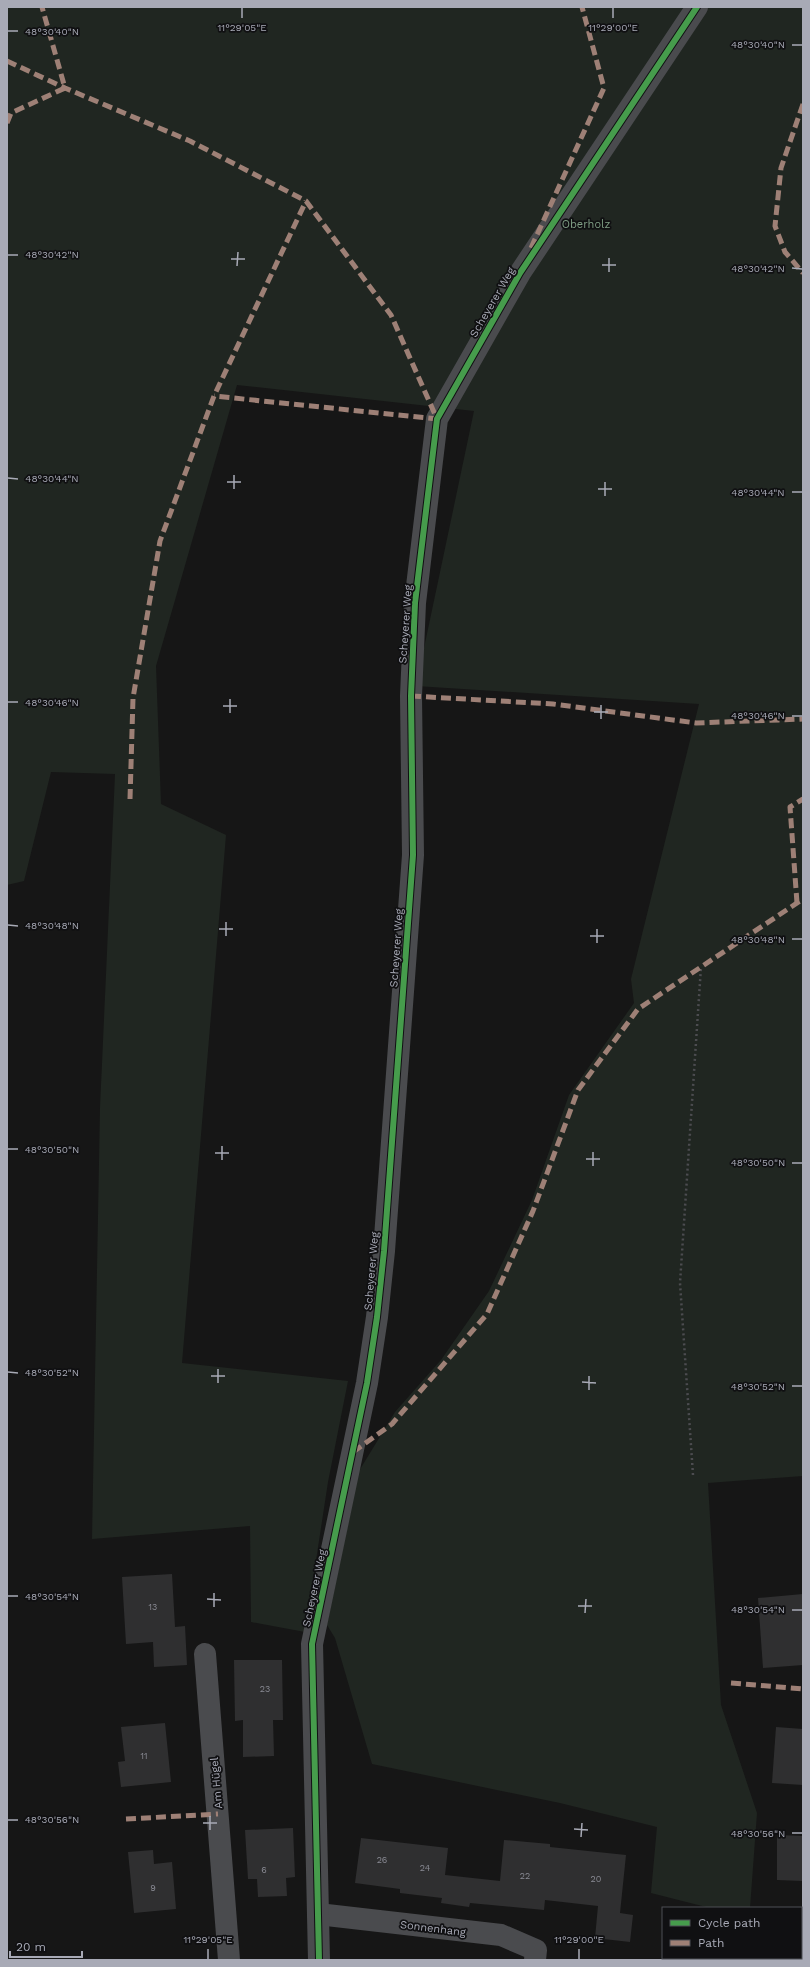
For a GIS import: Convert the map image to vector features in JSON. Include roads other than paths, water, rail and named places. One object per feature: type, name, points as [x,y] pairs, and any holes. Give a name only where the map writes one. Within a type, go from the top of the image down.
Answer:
[{"type":"street","name":"Scheyerer Weg","points":[[319,1960],[312,1644],[367,1383],[379,1295],[413,855],[411,696],[415,603],[437,419],[520,273],[697,7]]},
{"type":"street","name":"Am Hügel","points":[[205,1654],[229,1960]]},
{"type":"street","name":"Sonnenhang","points":[[318,1914],[501,1935],[536,1950],[535,1960]]},
{"type":"park label","name":"Oberholz","points":[[586,224]]}]
